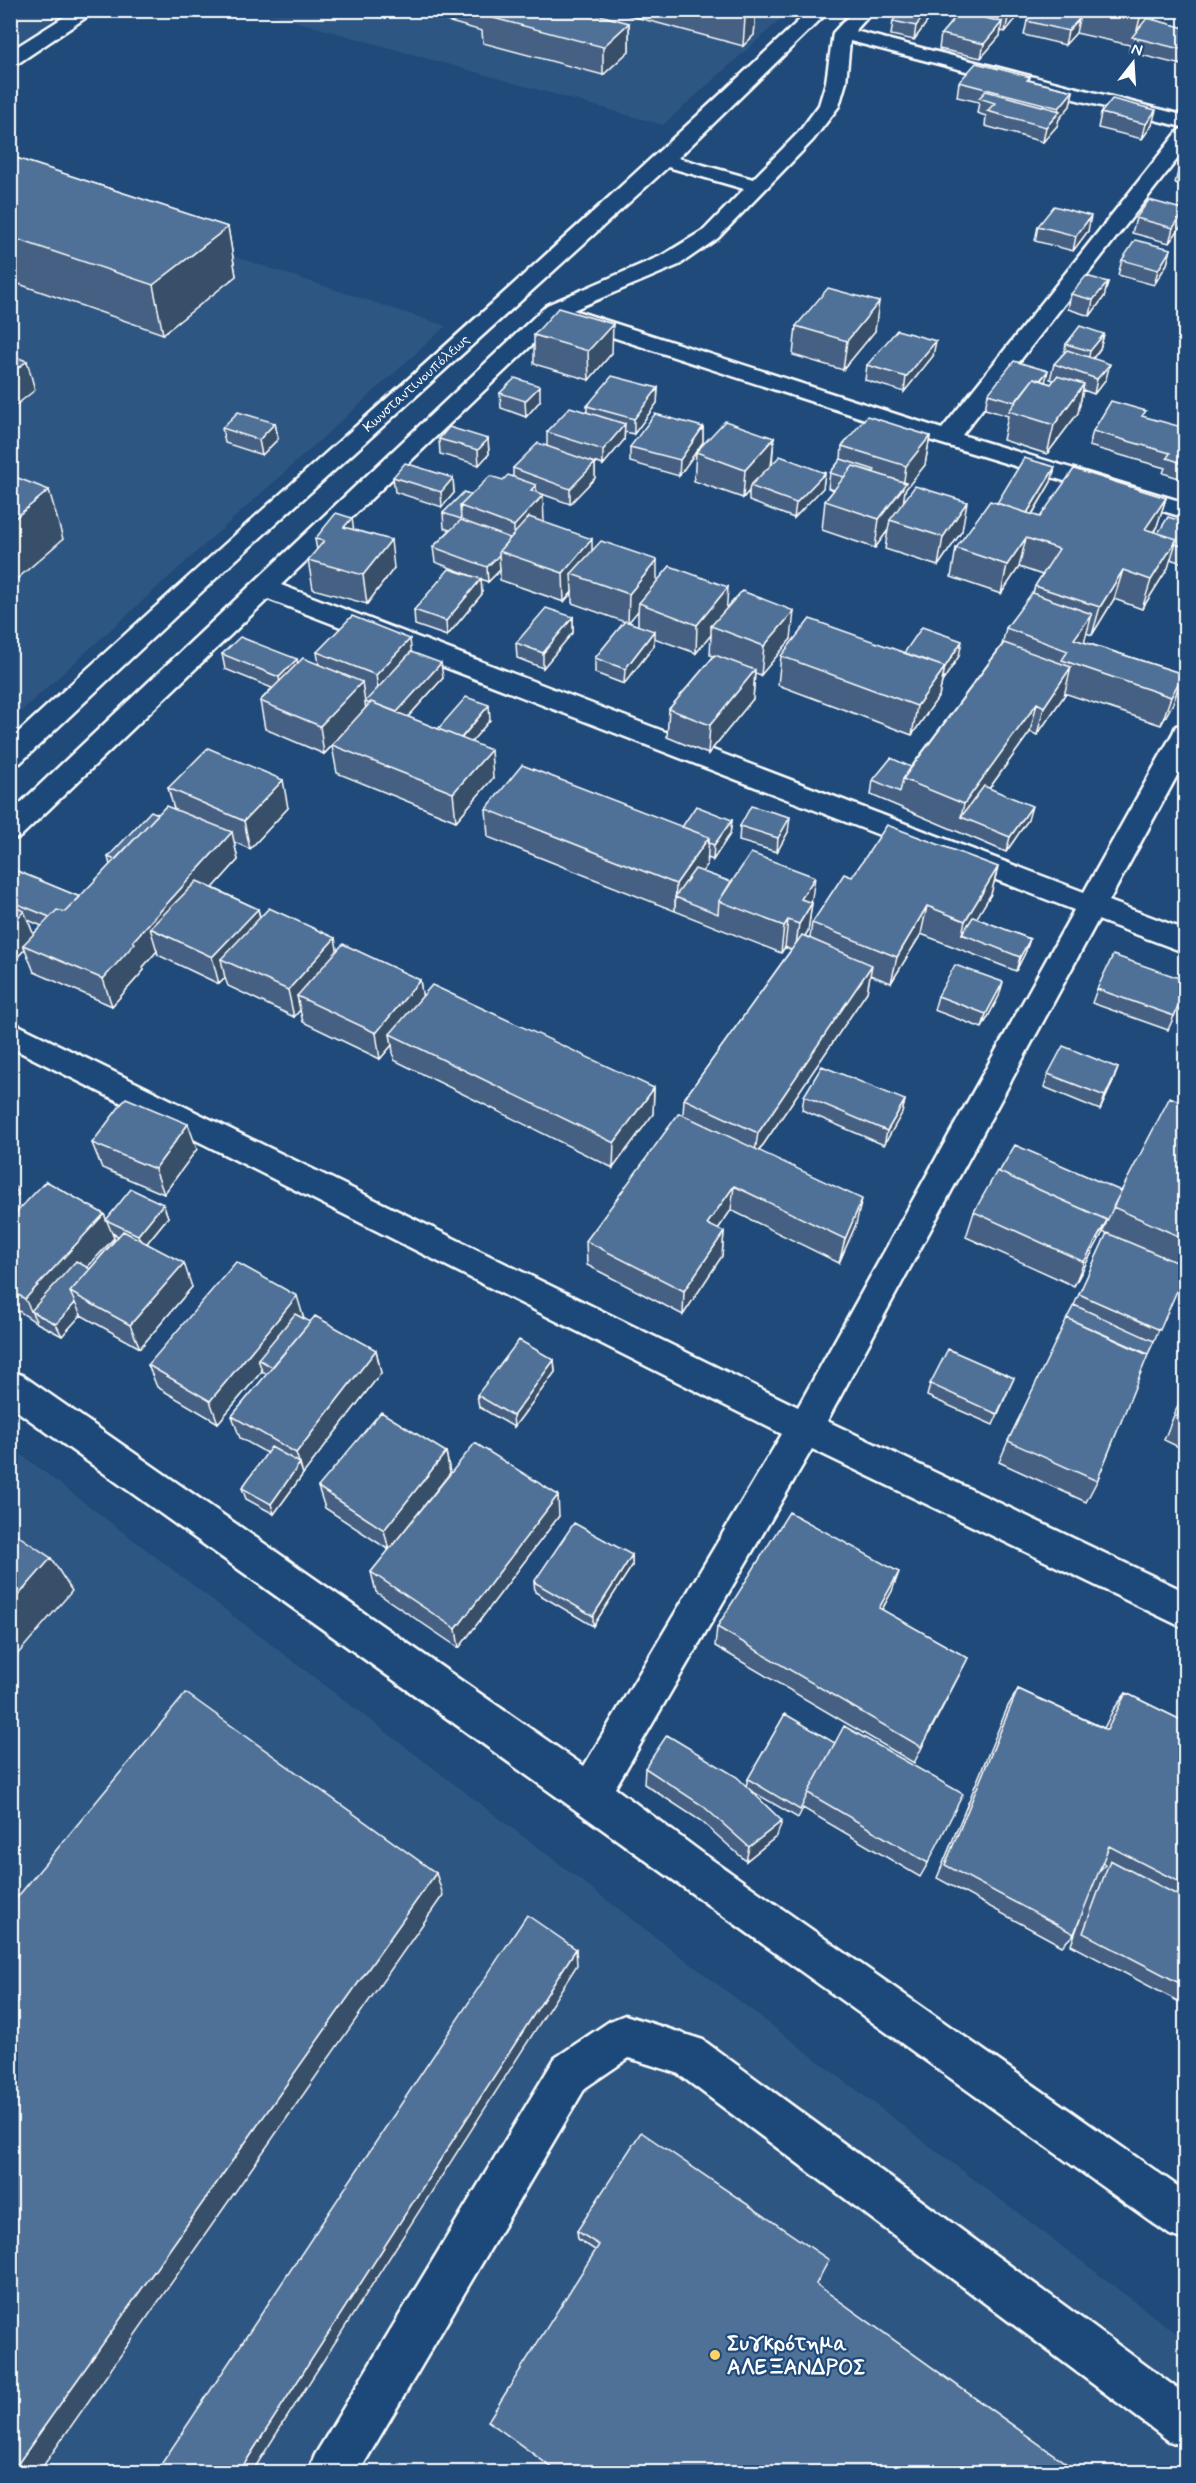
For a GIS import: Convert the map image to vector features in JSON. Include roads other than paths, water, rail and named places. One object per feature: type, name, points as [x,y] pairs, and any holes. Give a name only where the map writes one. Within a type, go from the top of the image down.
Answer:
[{"type":"street","points":[[10,60],[88,10]]},
{"type":"street","name":"Κωνσταντινουπόλεως","points":[[10,756],[219,561],[664,160],[821,10]]},
{"type":"street","points":[[10,830],[555,310],[671,260],[711,234],[806,136],[829,106],[836,82],[842,33],[865,10]]},
{"type":"street","points":[[842,33],[1185,122]]},
{"type":"street","points":[[946,438],[1185,134]]},
{"type":"street","points":[[664,160],[756,186]]},
{"type":"street","points":[[555,310],[946,438],[1185,511]]},
{"type":"street","points":[[264,588],[1185,942]]},
{"type":"street","points":[[590,1794],[805,1428],[1185,734]]},
{"type":"street","points":[[10,1033],[805,1428],[1185,1611]]},
{"type":"street","points":[[10,1386],[590,1794],[687,1866],[1185,2219]]},
{"type":"street","points":[[333,2472],[570,2073],[625,2036],[688,2055],[1185,2424]]},
{"type":"place","name":"Συγκρότημα ΑΛΕΞΑΝΔΡΟΣ","points":[[715,2355]]}]
